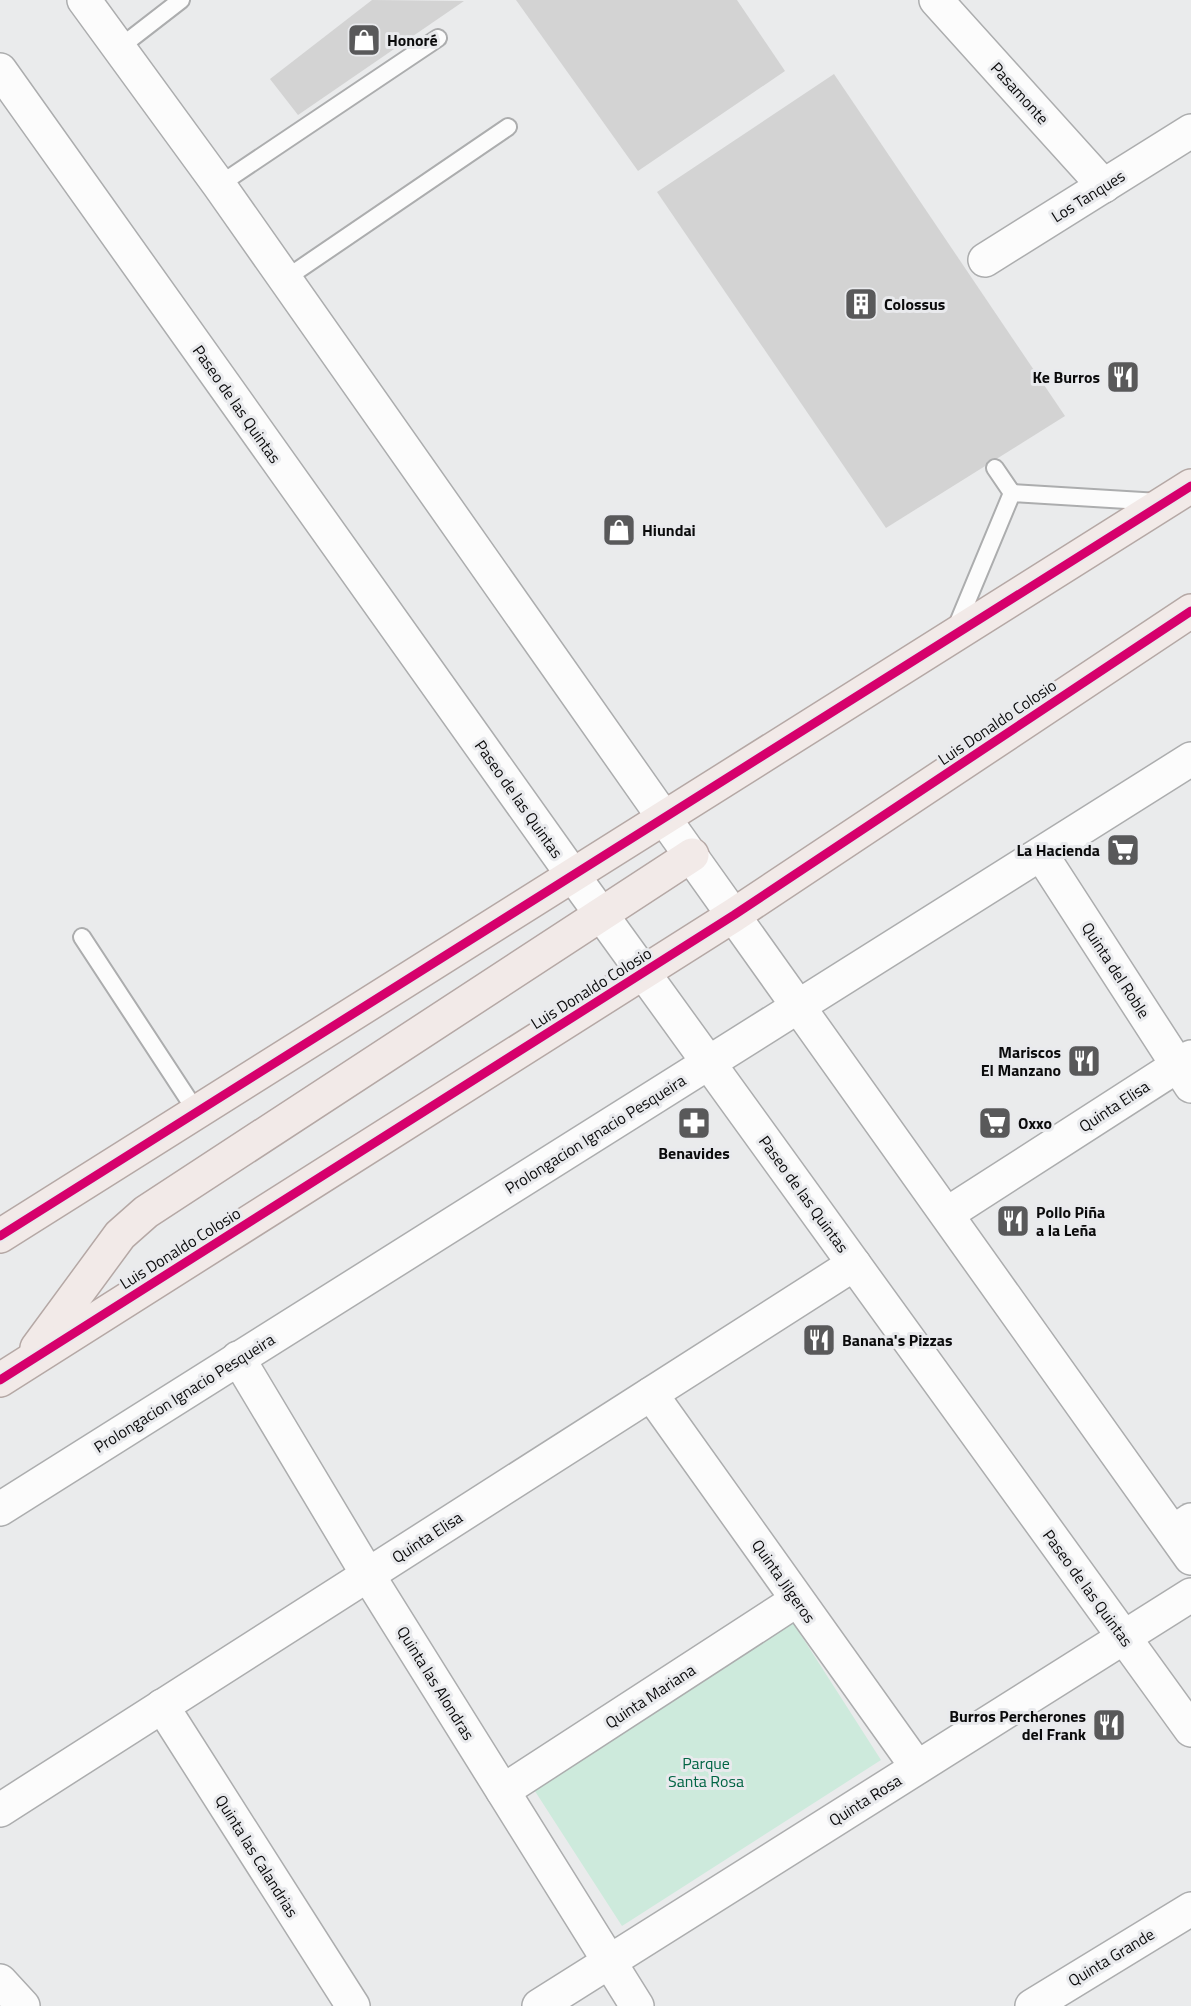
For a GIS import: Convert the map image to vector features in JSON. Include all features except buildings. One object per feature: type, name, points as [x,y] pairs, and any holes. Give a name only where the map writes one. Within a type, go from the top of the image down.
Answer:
[{"type":"main road","points":[[0,1236],[1178,494]]},
{"type":"main road","name":"Luis Donaldo Colosio","points":[[13,1372],[734,915],[1191,611]]},
{"type":"main road","points":[[13,1372],[120,1235],[146,1212],[692,855]]},
{"type":"street","points":[[84,0],[219,185],[664,818],[947,1214],[1185,1536]]},
{"type":"street","name":"Pasamonte","points":[[936,0],[1104,186]]},
{"type":"street","name":"Paseo de las Quintas","points":[[0,70],[572,874],[1191,1730]]},
{"type":"street","name":"Los Tanques","points":[[985,260],[1191,130]]},
{"type":"street","name":"Prolongacion Ignacio Pesqueira","points":[[0,1509],[1191,759]]},
{"type":"street","name":"Quinta del Roble","points":[[1041,854],[1186,1070]]},
{"type":"street","name":"Quinta Elisa","points":[[947,1214],[1186,1070]]},
{"type":"street","name":"Quinta Elisa","points":[[0,1810],[854,1264]]},
{"type":"street","name":"Quinta las Alondras","points":[[238,1358],[368,1575],[637,2006]]},
{"type":"street","name":"Quinta Jilgeros","points":[[651,1394],[916,1767]]},
{"type":"street","name":"Quinta Rosa","points":[[539,2006],[1191,1594]]},
{"type":"street","name":"Quinta Mariana","points":[[503,1791],[797,1600]]},
{"type":"street","name":"Quinta las Calandrias","points":[[162,1707],[352,2006]]},
{"type":"street","name":"Quinta Grande","points":[[1032,2006],[1191,1909]]},
{"type":"street","points":[[0,1981],[23,2006]]},
{"type":"lane","points":[[119,48],[181,0]]},
{"type":"lane","points":[[219,185],[438,38]]},
{"type":"lane","points":[[285,279],[508,127]]},
{"type":"lane","points":[[994,468],[1012,493]]},
{"type":"lane","points":[[1012,493],[1178,494]]},
{"type":"lane","points":[[952,636],[1012,493]]},
{"type":"lane","points":[[82,937],[196,1111]]},
{"type":"green space","name":"Parque Santa Rosa","points":[[790,1618],[881,1760],[622,1926],[531,1785]]},
{"type":"cycle path","points":[[0,1236],[1191,486]]},
{"type":"cycle path","points":[[0,1380],[734,915],[1191,611]]},
{"type":"place","name":"Honoré","points":[[364,40]]},
{"type":"place","name":"Colossus","points":[[861,304]]},
{"type":"place","name":"Ke Burros","points":[[1123,377]]},
{"type":"place","name":"Hiundai","points":[[619,530]]},
{"type":"place","name":"La Hacienda","points":[[1123,850]]},
{"type":"place","name":"Mariscos El Manzano","points":[[1084,1061]]},
{"type":"place","name":"Benavides","points":[[694,1123]]},
{"type":"place","name":"Oxxo","points":[[995,1123]]},
{"type":"place","name":"Pollo Piña a la Leña","points":[[1013,1221]]},
{"type":"place","name":"Banana's Pizzas","points":[[819,1340]]},
{"type":"place","name":"Burros Percherones del Frank","points":[[1109,1725]]}]
